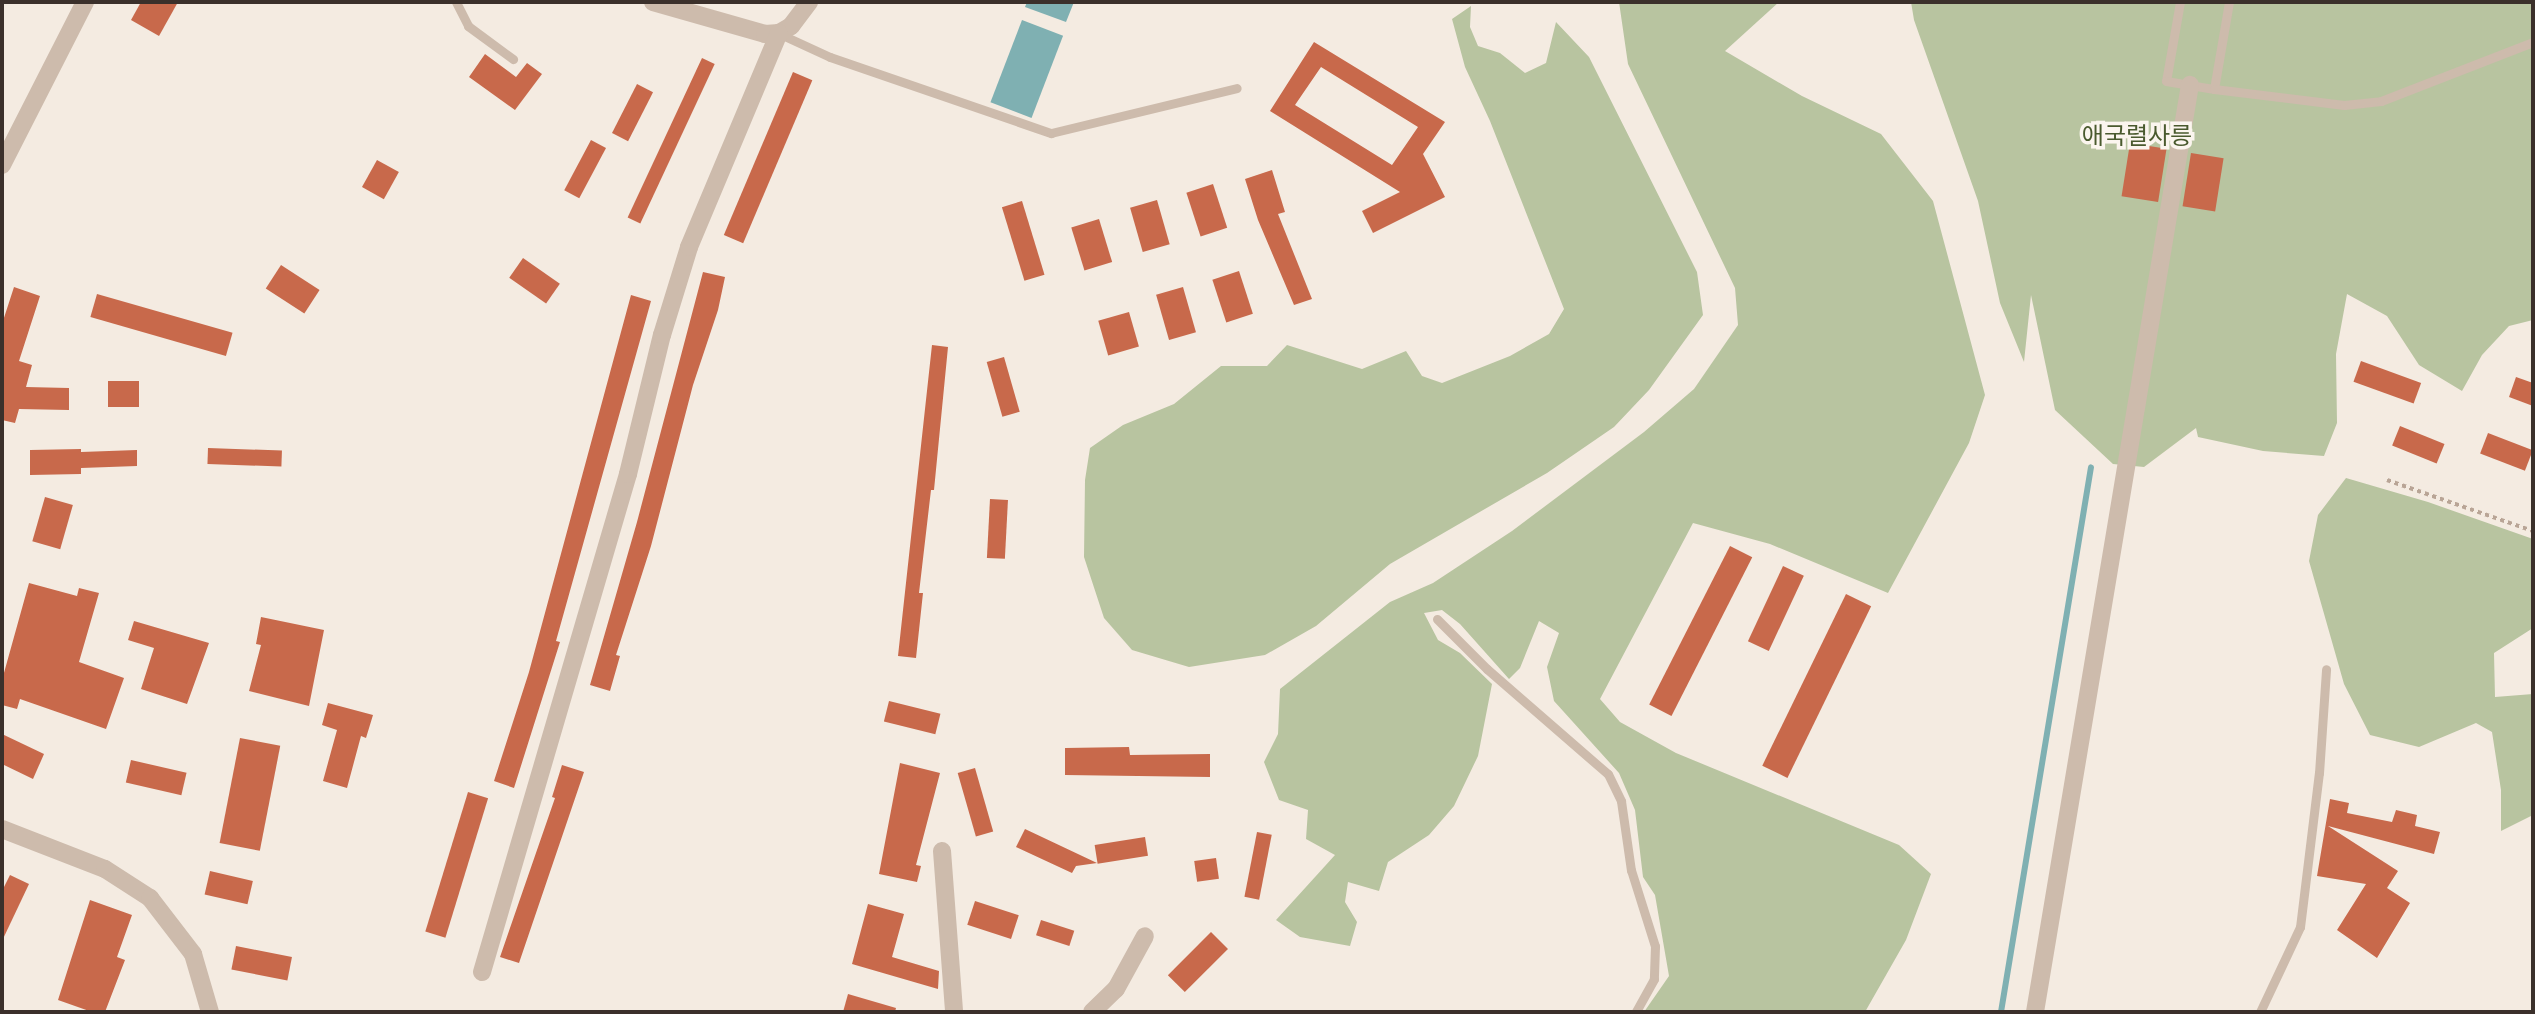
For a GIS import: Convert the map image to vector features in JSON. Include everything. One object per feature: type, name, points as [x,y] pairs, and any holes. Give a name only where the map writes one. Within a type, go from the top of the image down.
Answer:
[{"type":"street","points":[[2,165],[85,2]]},
{"type":"street","points":[[653,2],[765,34],[779,33],[791,26],[809,2]]},
{"type":"street","points":[[482,972],[628,474],[662,335],[689,247],[779,33]]},
{"type":"street","points":[[2035,1012],[2190,85]]},
{"type":"street","points":[[2,829],[105,869],[150,898],[178,930],[193,954],[210,1012]]},
{"type":"street","points":[[942,851],[954,1012]]},
{"type":"street","points":[[1092,1012],[1116,989],[1145,936]]},
{"type":"lane","points":[[456,2],[468,26],[513,59]]},
{"type":"lane","points":[[2180,2],[2166,81],[2344,105],[2381,101],[2533,42]]},
{"type":"lane","points":[[2214,89],[2229,2]]},
{"type":"lane","points":[[779,33],[830,57],[1051,133],[1237,88]]},
{"type":"lane","points":[[1437,619],[1487,669],[1608,774],[1621,801],[1631,870],[1655,946],[1654,979],[1636,1012]]},
{"type":"lane","points":[[2260,1012],[2300,927],[2319,773],[2326,669]]},
{"type":"path","points":[[2387,480],[2533,531]]},
{"type":"green space","points":[[1619,2],[1779,2],[1725,51],[1802,96],[1881,134],[1933,201],[1985,395],[1969,443],[1888,593],[1770,544],[1693,523],[1600,699],[1620,722],[1676,753],[1899,845],[1931,874],[1906,940],[1865,1012],[1644,1012],[1669,976],[1655,895],[1643,877],[1635,810],[1619,773],[1554,701],[1547,667],[1559,633],[1539,621],[1520,668],[1509,679],[1460,624],[1442,610],[1424,613],[1438,640],[1460,653],[1492,684],[1478,756],[1454,806],[1429,835],[1388,862],[1379,891],[1348,882],[1345,902],[1357,922],[1350,946],[1300,937],[1276,920],[1335,855],[1306,839],[1308,810],[1279,800],[1264,762],[1278,734],[1280,689],[1390,602],[1433,583],[1512,531],[1644,432],[1694,389],[1738,325],[1735,288],[1628,64]]},
{"type":"green space","name":"애국렬사릉","points":[[1911,2],[2533,2],[2533,320],[2509,326],[2482,355],[2462,391],[2419,365],[2387,316],[2347,294],[2336,354],[2337,423],[2324,456],[2263,451],[2198,437],[2196,428],[2144,467],[2113,464],[2055,410],[2031,295],[2024,362],[2000,303],[1978,201],[1914,20]]},
{"type":"green space","points":[[1471,6],[1470,27],[1478,46],[1500,53],[1525,73],[1546,63],[1556,22],[1589,57],[1697,272],[1703,315],[1649,390],[1614,427],[1547,473],[1390,564],[1316,626],[1265,655],[1189,667],[1132,650],[1104,618],[1084,557],[1085,480],[1090,448],[1123,425],[1174,404],[1221,366],[1267,366],[1287,345],[1362,369],[1406,351],[1422,376],[1442,383],[1510,356],[1549,334],[1564,309],[1490,121],[1465,67],[1452,19]]},
{"type":"green space","points":[[2346,478],[2428,502],[2533,539],[2533,628],[2494,653],[2495,697],[2533,694],[2533,815],[2501,831],[2501,790],[2492,732],[2476,723],[2419,747],[2370,735],[2344,684],[2309,561],[2318,515]]},
{"type":"water","points":[[1027,2],[1074,2],[1066,22],[1025,7]]},
{"type":"water","points":[[1022,20],[1063,36],[1032,118],[990,102]]},
{"type":"building","points":[[141,2],[178,2],[159,36],[131,20]]},
{"type":"building","points":[[1314,42],[1445,122],[1423,154],[1445,197],[1373,233],[1362,211],[1400,192],[1270,111]],"holes":[[[1321,67],[1418,127],[1392,165],[1295,105]]]},
{"type":"building","points":[[485,54],[516,77],[527,63],[542,74],[515,110],[469,77]]},
{"type":"building","points":[[702,58],[715,64],[640,223],[628,218]]},
{"type":"building","points":[[793,72],[812,80],[743,243],[724,235]]},
{"type":"building","points":[[637,84],[653,92],[628,141],[612,133]]},
{"type":"building","points":[[591,140],[606,148],[579,198],[564,190]]},
{"type":"building","points":[[2130,143],[2167,149],[2158,202],[2122,196]]},
{"type":"building","points":[[2191,153],[2224,158],[2215,211],[2183,206]]},
{"type":"building","points":[[377,160],[399,172],[384,199],[362,187]]},
{"type":"building","points":[[1272,170],[1285,212],[1278,214],[1312,299],[1294,305],[1258,220],[1245,179]]},
{"type":"building","points":[[1213,184],[1227,228],[1201,236],[1186,193]]},
{"type":"building","points":[[1157,200],[1170,244],[1143,252],[1130,208]]},
{"type":"building","points":[[1022,201],[1045,275],[1024,281],[1002,207]]},
{"type":"building","points":[[1099,219],[1112,262],[1084,271],[1071,227]]},
{"type":"building","points":[[523,258],[560,284],[546,303],[509,278]]},
{"type":"building","points":[[281,265],[320,290],[304,314],[266,288]]},
{"type":"building","points":[[1239,271],[1253,314],[1226,322],[1212,280]]},
{"type":"building","points":[[703,272],[725,277],[718,310],[693,385],[651,546],[616,655],[620,656],[610,691],[590,685]]},
{"type":"building","points":[[14,287],[40,296],[19,361],[32,365],[26,387],[69,388],[69,410],[19,409],[15,423],[2,420],[2,324]]},
{"type":"building","points":[[1183,287],[1196,332],[1169,340],[1156,295]]},
{"type":"building","points":[[97,294],[233,333],[226,356],[90,317]]},
{"type":"building","points":[[631,295],[651,301],[556,641],[560,642],[514,788],[494,781],[529,672]]},
{"type":"building","points":[[1129,312],[1139,347],[1108,355],[1098,321]]},
{"type":"building","points":[[932,345],[948,347],[934,490],[931,490],[919,593],[923,593],[916,658],[898,656]]},
{"type":"building","points":[[1004,357],[1020,412],[1002,417],[987,362]]},
{"type":"building","points":[[2361,361],[2421,383],[2414,404],[2353,382]]},
{"type":"building","points":[[2516,377],[2533,383],[2533,406],[2509,397]]},
{"type":"building","points":[[108,381],[139,381],[139,407],[108,407]]},
{"type":"building","points":[[2400,426],[2445,444],[2437,463],[2392,445]]},
{"type":"building","points":[[2488,433],[2533,450],[2525,471],[2480,454]]},
{"type":"building","points":[[208,448],[282,451],[281,467],[207,464]]},
{"type":"building","points":[[81,449],[81,452],[137,450],[137,466],[81,468],[81,474],[30,475],[30,450]]},
{"type":"building","points":[[45,497],[73,505],[60,549],[32,541]]},
{"type":"building","points":[[990,499],[1008,500],[1005,559],[987,558]]},
{"type":"building","points":[[1730,546],[1752,557],[1671,716],[1649,705]]},
{"type":"building","points":[[1783,566],[1804,576],[1769,651],[1748,641]]},
{"type":"building","points":[[29,583],[77,596],[79,588],[99,593],[79,662],[124,678],[106,729],[20,699],[17,709],[2,705],[2,680]]},
{"type":"building","points":[[1846,594],[1871,606],[1787,778],[1762,766]]},
{"type":"building","points":[[261,617],[324,630],[309,706],[249,691],[261,645],[256,644]]},
{"type":"building","points":[[134,621],[209,643],[187,704],[141,689],[154,648],[128,640]]},
{"type":"building","points":[[889,701],[940,714],[935,734],[884,721]]},
{"type":"building","points":[[328,703],[373,715],[366,738],[361,736],[347,788],[323,781],[337,730],[322,725]]},
{"type":"building","points":[[2,734],[44,754],[33,779],[2,764]]},
{"type":"building","points":[[240,738],[280,746],[260,851],[220,843]]},
{"type":"building","points":[[1129,747],[1130,755],[1210,754],[1210,777],[1065,775],[1065,748]]},
{"type":"building","points":[[131,760],[187,773],[181,795],[126,782]]},
{"type":"building","points":[[900,763],[940,773],[916,865],[921,866],[917,882],[879,874]]},
{"type":"building","points":[[562,765],[584,772],[519,963],[500,957],[555,798],[552,797]]},
{"type":"building","points":[[975,768],[993,831],[976,836],[958,773]]},
{"type":"building","points":[[468,792],[488,798],[445,938],[425,932]]},
{"type":"building","points":[[2330,799],[2349,803],[2347,813],[2392,822],[2396,810],[2417,815],[2415,826],[2440,832],[2434,854],[2328,826],[2398,871],[2387,888],[2410,903],[2377,958],[2337,930],[2366,884],[2317,876]]},
{"type":"building","points":[[1025,829],[1097,863],[1076,866],[1072,873],[1016,847]]},
{"type":"building","points":[[1257,832],[1272,835],[1259,900],[1244,897]]},
{"type":"building","points":[[1145,837],[1148,856],[1098,864],[1095,845]]},
{"type":"building","points":[[1216,858],[1219,879],[1197,882],[1194,861]]},
{"type":"building","points":[[210,871],[253,881],[247,904],[205,894]]},
{"type":"building","points":[[10,875],[29,884],[2,941],[2,891]]},
{"type":"building","points":[[90,900],[132,915],[117,957],[125,960],[105,1012],[92,1012],[58,1000]]},
{"type":"building","points":[[975,901],[1019,915],[1011,939],[967,925]]},
{"type":"building","points":[[868,904],[904,914],[892,957],[939,971],[938,989],[852,964]]},
{"type":"building","points":[[1041,920],[1074,931],[1069,946],[1036,935]]},
{"type":"building","points":[[1211,932],[1228,949],[1185,992],[1168,975]]},
{"type":"building","points":[[236,946],[292,957],[287,980],[231,970]]},
{"type":"building","points":[[848,994],[896,1008],[895,1012],[843,1012]]},
{"type":"waterway","points":[[2001,1012],[2091,467]]}]
